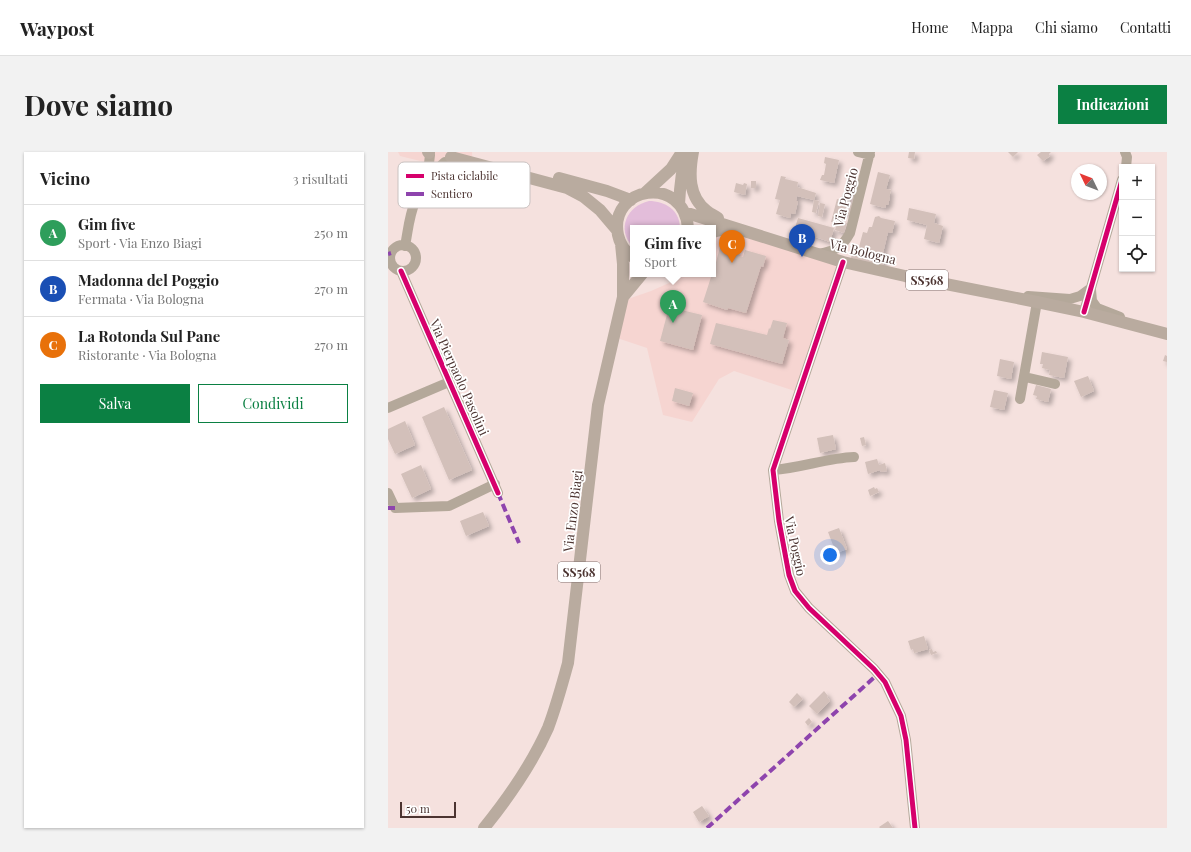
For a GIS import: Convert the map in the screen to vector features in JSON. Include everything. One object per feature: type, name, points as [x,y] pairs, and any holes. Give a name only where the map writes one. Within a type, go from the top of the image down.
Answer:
[{"type":"main road","points":[[466,152],[502,162]]},
{"type":"main road","points":[[645,193],[671,170],[682,152]]},
{"type":"main road","points":[[686,152],[680,182],[682,208],[688,225]]},
{"type":"main road","points":[[693,152],[690,178],[692,191],[698,202],[706,211],[732,226]]},
{"type":"main road","points":[[450,157],[470,162]]},
{"type":"main road","points":[[530,170],[607,191],[631,200]]},
{"type":"main road","points":[[530,178],[567,188],[584,197],[600,210],[617,230]]},
{"type":"main road","name":"Via Bologna","points":[[645,193],[654,192],[664,194],[672,198],[682,208],[843,262],[905,276],[1008,295],[1084,312],[1163,333]]},
{"type":"main road","name":"SS568","points":[[630,254],[621,244],[617,230],[618,218],[623,208],[631,200],[637,195],[645,193]]},
{"type":"main road","points":[[716,231],[732,226]]},
{"type":"main road","name":"Via Enzo Biagi","points":[[484,828],[505,802],[528,767],[538,748],[548,728],[568,664],[598,405],[623,297],[623,264],[621,244]]},
{"type":"main road","name":"Via Enzo Biagi","points":[[623,297],[640,277]]},
{"type":"street","points":[[858,152],[870,153]]},
{"type":"street","points":[[1125,152],[1127,157],[1126,164]]},
{"type":"street","points":[[429,153],[437,162],[450,157]]},
{"type":"street","name":"Via Poggio","points":[[818,254],[835,250],[844,243],[850,233],[870,153]]},
{"type":"street","points":[[1084,312],[1119,190]]},
{"type":"street","points":[[406,246],[409,221],[413,208]]},
{"type":"street","points":[[401,245],[410,247],[415,254],[415,262],[409,269],[401,271],[394,267],[390,261],[390,257],[393,249],[401,245]]},
{"type":"street","name":"Via Poggio","points":[[843,262],[773,470],[779,521],[789,575],[795,591],[809,608],[874,669],[885,682],[901,716],[906,740],[915,828]]},
{"type":"street","name":"Via Pierpaolo Pasolini","points":[[388,493],[395,508],[449,506],[496,489],[401,271]]},
{"type":"street","points":[[1008,295],[1070,299],[1080,296],[1091,288]]},
{"type":"street","points":[[1091,288],[1092,302],[1097,308],[1163,333]]},
{"type":"street","points":[[1020,399],[1037,302]]},
{"type":"street","points":[[1025,377],[1055,384]]},
{"type":"street","points":[[388,408],[449,382]]},
{"type":"street","points":[[773,470],[791,469],[842,457],[854,457]]},
{"type":"shaded area","points":[[398,152],[472,152],[472,162],[424,162],[400,156]]},
{"type":"shaded area","points":[[649,201],[655,201],[666,205],[677,216],[680,225],[630,225],[630,243],[625,233],[626,219],[635,208]]},
{"type":"shaded area","points":[[729,226],[834,258],[845,271],[801,393],[734,371],[719,379],[692,422],[663,415],[647,348],[617,338],[628,299],[651,291],[680,277],[716,277],[716,235]]},
{"type":"building","points":[[909,152],[915,152],[914,159],[908,158]]},
{"type":"building","points":[[1008,152],[1018,152],[1013,157]]},
{"type":"building","points":[[1041,152],[1051,152],[1049,154],[1050,156],[1043,161],[1037,155]]},
{"type":"building","points":[[825,157],[839,160],[834,183],[820,180],[822,175],[824,175],[826,164],[824,163]]},
{"type":"building","points":[[878,172],[890,175],[886,189],[891,190],[890,197],[888,205],[886,205],[885,208],[870,204]]},
{"type":"building","points":[[781,176],[786,177],[785,179],[798,182],[797,187],[816,193],[814,200],[797,196],[796,201],[798,201],[795,214],[791,213],[790,218],[776,214],[780,200],[775,199]]},
{"type":"building","points":[[751,181],[756,181],[756,188],[751,188]]},
{"type":"building","points":[[851,181],[857,182],[853,195],[850,194],[847,203],[854,205],[851,215],[844,213],[845,211],[842,211],[839,221],[847,223],[844,233],[835,230],[837,223],[831,222],[837,199],[841,200],[843,193],[847,194]]},
{"type":"building","points":[[736,183],[743,185],[744,183],[747,184],[745,195],[734,192]]},
{"type":"building","points":[[814,200],[819,201],[816,213],[812,212]]},
{"type":"building","points":[[820,203],[825,204],[822,217],[818,216]]},
{"type":"building","points":[[909,208],[936,214],[934,223],[943,226],[939,243],[924,239],[927,225],[907,220]]},
{"type":"building","points":[[879,216],[881,218],[895,221],[892,233],[888,232],[883,253],[886,254],[883,265],[851,258],[854,246],[859,247],[863,232],[867,233],[869,227],[872,227],[875,217]]},
{"type":"building","points":[[798,218],[834,228],[830,242],[807,234],[806,238],[793,234]]},
{"type":"building","points":[[720,247],[739,253],[739,256],[743,257],[745,250],[766,256],[763,267],[761,266],[746,313],[728,308],[727,310],[703,302],[711,277],[716,277],[716,262]]},
{"type":"building","points":[[669,307],[702,315],[693,350],[660,341]]},
{"type":"building","points":[[773,320],[787,323],[783,338],[789,340],[782,364],[710,344],[716,323],[767,335]]},
{"type":"building","points":[[1042,352],[1068,357],[1064,378],[1049,375],[1050,370],[1042,368],[1043,364],[1040,364]]},
{"type":"building","points":[[1165,355],[1167,356],[1167,362],[1163,361]]},
{"type":"building","points":[[1000,359],[1014,362],[1011,379],[997,376]]},
{"type":"building","points":[[1088,376],[1094,391],[1081,397],[1074,381]]},
{"type":"building","points":[[1036,385],[1051,389],[1048,402],[1036,399],[1037,396],[1033,395]]},
{"type":"building","points":[[675,388],[693,393],[689,406],[672,401]]},
{"type":"building","points":[[994,390],[1008,393],[1004,410],[990,407]]},
{"type":"building","points":[[444,407],[472,470],[449,480],[422,417]]},
{"type":"building","points":[[405,421],[415,445],[395,454],[388,439],[388,429]]},
{"type":"building","points":[[833,435],[836,449],[820,453],[817,438]]},
{"type":"building","points":[[864,437],[866,445],[862,446],[860,438]]},
{"type":"building","points":[[877,459],[879,465],[885,463],[887,471],[881,472],[880,470],[868,474],[865,462]]},
{"type":"building","points":[[421,465],[431,489],[412,498],[401,474]]},
{"type":"building","points":[[874,487],[875,489],[877,488],[879,492],[870,496],[868,490]]},
{"type":"building","points":[[483,512],[489,526],[466,536],[460,521]]},
{"type":"building","points":[[839,528],[847,549],[836,553],[828,532]]},
{"type":"building","points":[[924,636],[928,649],[914,653],[913,649],[911,650],[908,641]]},
{"type":"building","points":[[932,649],[933,652],[936,651],[937,653],[931,655],[929,650]]},
{"type":"building","points":[[824,691],[830,701],[817,714],[809,706]]},
{"type":"building","points":[[797,693],[803,699],[794,707],[789,702]]},
{"type":"building","points":[[809,718],[812,722],[808,726],[805,722]]},
{"type":"building","points":[[702,806],[709,816],[699,822],[693,812]]},
{"type":"building","points":[[888,821],[893,828],[879,827]]},
{"type":"marked path","points":[[498,493],[519,543]]},
{"type":"marked path","points":[[388,508],[395,508]]},
{"type":"marked path","points":[[707,828],[878,674]]},
{"type":"cycle path","points":[[1084,312],[1119,190]]},
{"type":"cycle path","points":[[843,262],[773,470],[779,521],[789,575],[795,591],[809,608],[874,669],[885,682],[901,716],[906,740],[915,828]]},
{"type":"cycle path","points":[[401,271],[498,493]]},
{"type":"place","name":"Madonna del Poggio","points":[[802,257]]},
{"type":"place","name":"La Rotonda Sul Pane","points":[[732,263]]},
{"type":"place","name":"Gim five","points":[[673,323]]}]
